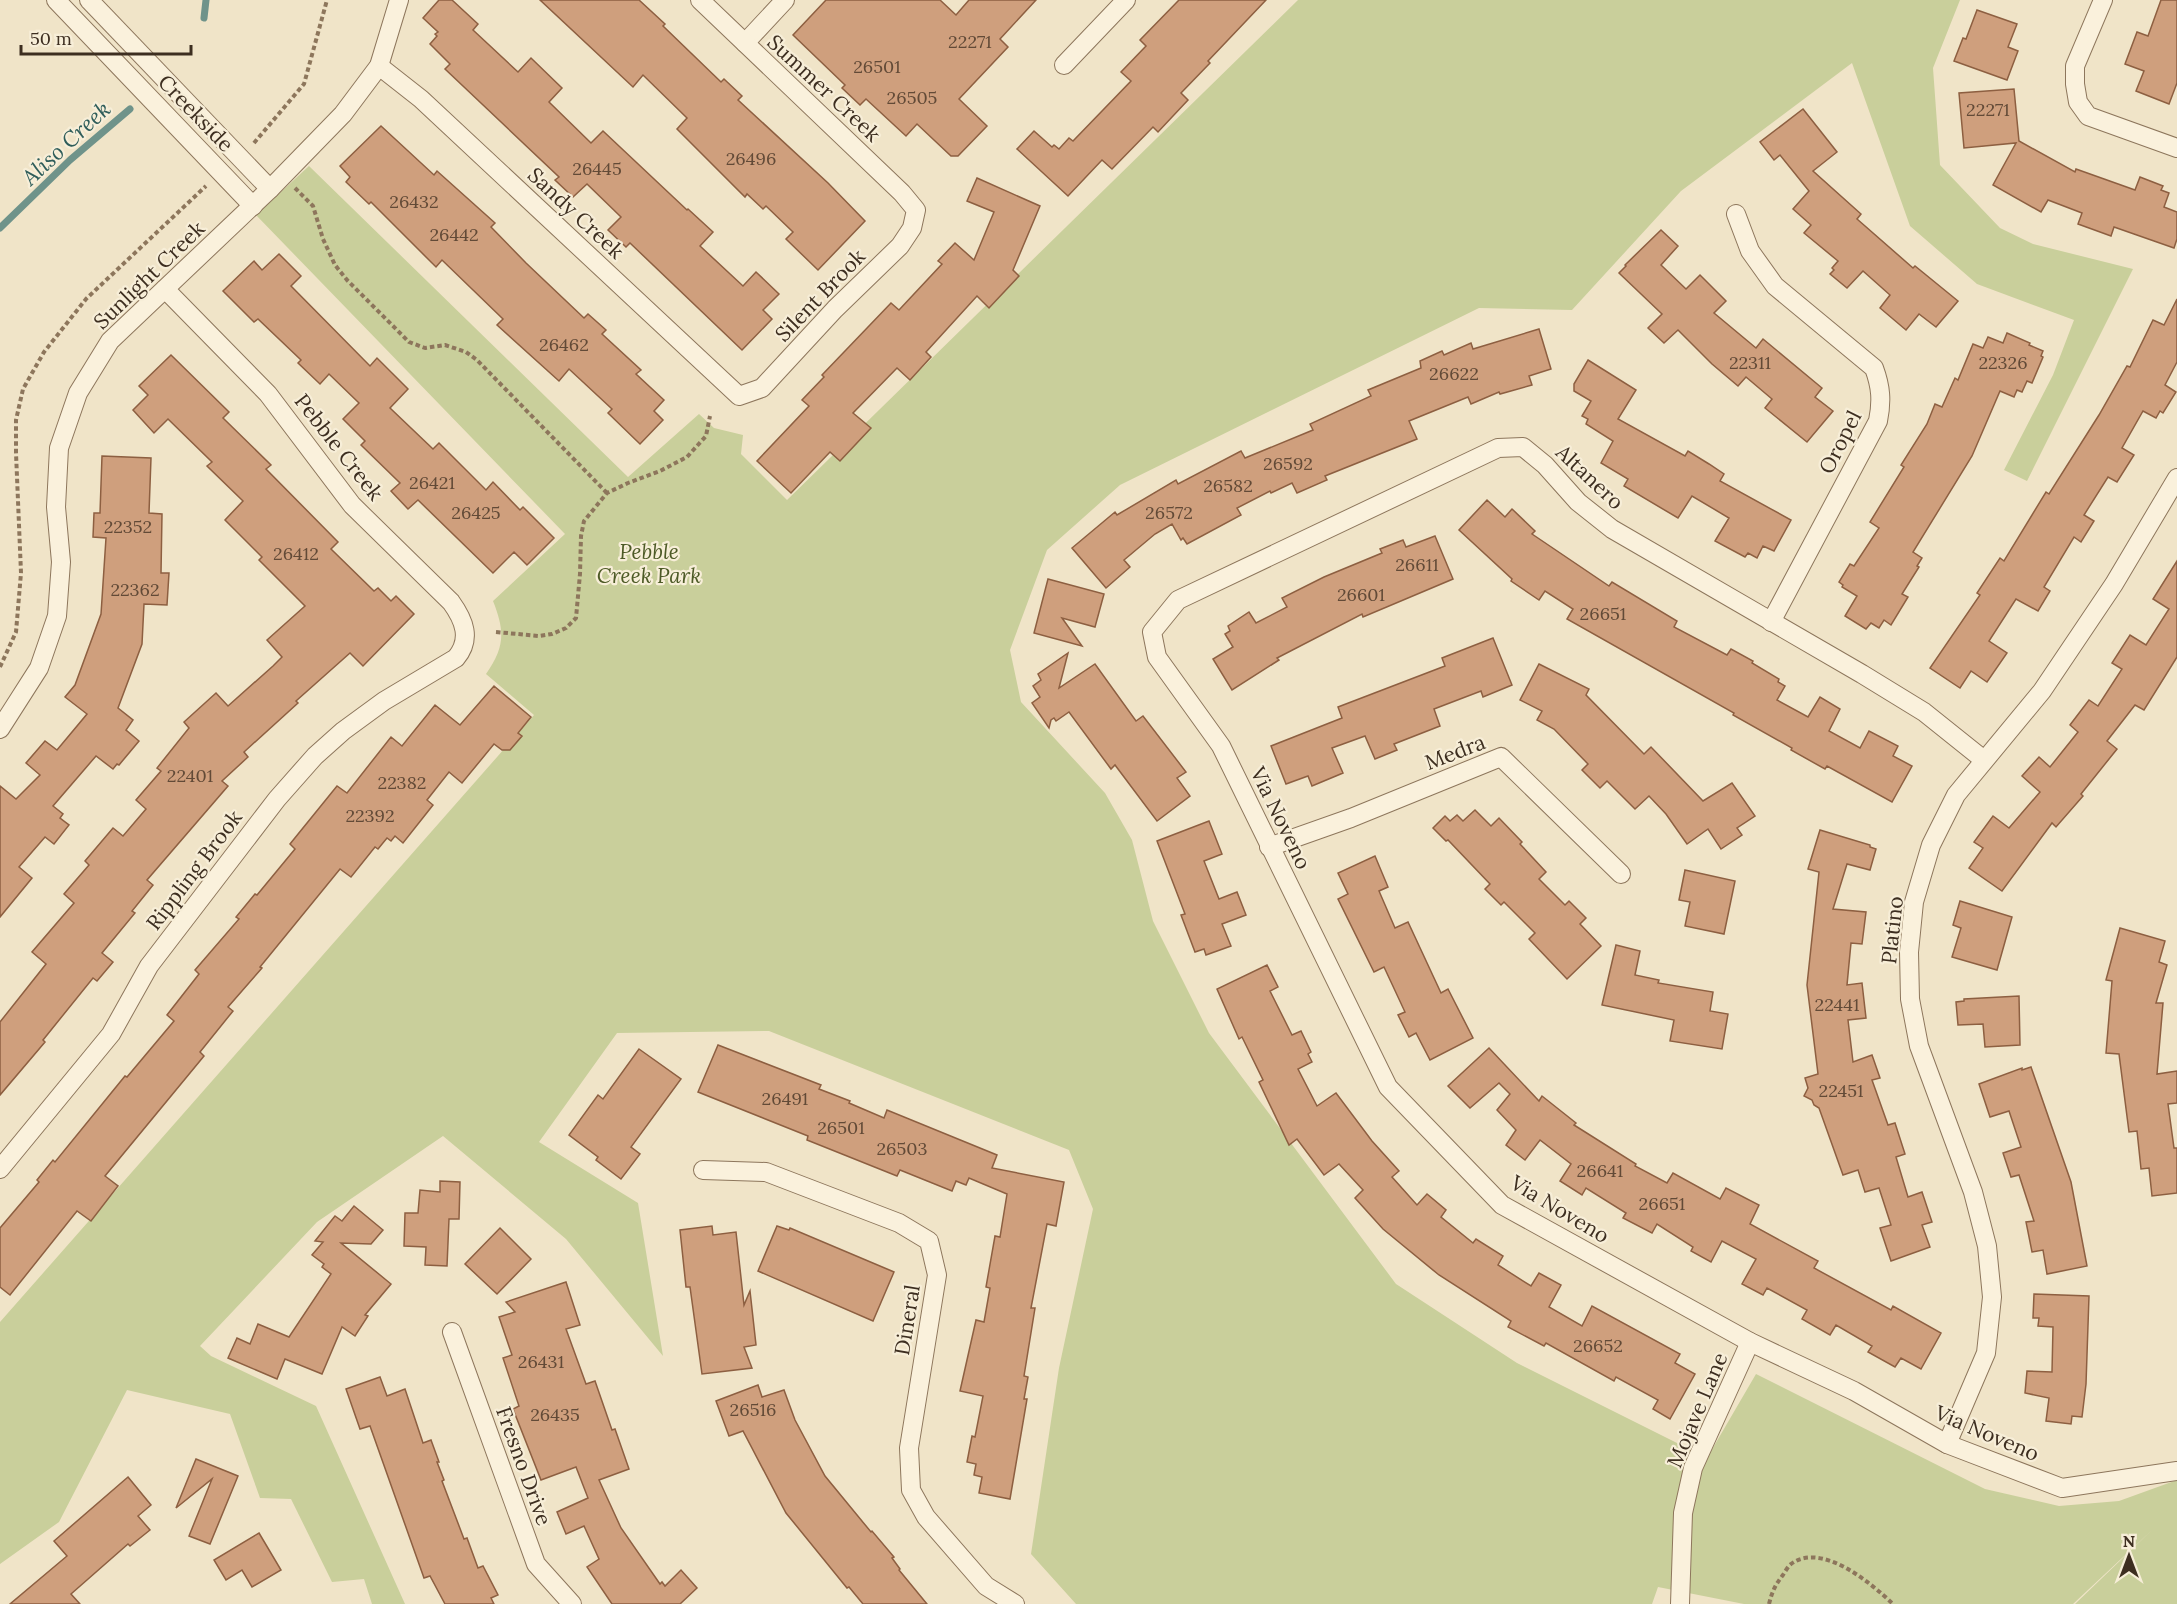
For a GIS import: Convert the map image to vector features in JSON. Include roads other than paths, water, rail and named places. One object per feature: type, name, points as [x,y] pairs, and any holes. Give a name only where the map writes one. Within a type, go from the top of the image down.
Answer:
[{"type":"street","name":"Creekside","points":[[56,0],[253,206]]},
{"type":"street","name":"Creekside","points":[[89,0],[241,158],[276,183]]},
{"type":"street","name":"Sunlight Creek","points":[[0,729],[39,668],[57,616],[61,562],[56,507],[59,448],[78,393],[110,341],[253,206],[343,114],[379,66],[399,0]]},
{"type":"street","name":"Summer Creek","points":[[700,0],[902,193],[916,210]]},
{"type":"street","points":[[745,43],[785,0]]},
{"type":"street","points":[[1064,65],[1126,0]]},
{"type":"street","points":[[2103,0],[2075,66],[2078,102],[2088,116],[2177,148]]},
{"type":"street","name":"Sandy Creek","points":[[379,66],[429,106],[739,396]]},
{"type":"street","name":"Silent Brook","points":[[739,396],[762,388],[835,309],[900,246],[912,228],[916,210]]},
{"type":"street","name":"Oropel","points":[[1736,214],[1750,251],[1775,286],[1874,368],[1881,387],[1882,405],[1878,421],[1771,622]]},
{"type":"street","name":"Pebble Creek","points":[[165,289],[268,394],[352,505],[451,602],[462,618],[465,640]]},
{"type":"street","name":"Altanero","points":[[1152,632],[1178,600],[1498,448],[1523,447],[1545,465],[1578,502],[1612,529],[1924,712],[1984,759]]},
{"type":"street","name":"Platino","points":[[1947,1444],[1986,1353],[1992,1297],[1987,1246],[1973,1192],[1919,1046],[1910,999],[1909,952],[1914,902],[1931,845],[1956,795],[2042,691],[2114,584],[2177,478]]},
{"type":"street","name":"Via Noveno","points":[[1152,632],[1158,657],[1221,746],[1388,1087],[1502,1205],[1750,1342],[1854,1391],[1947,1444],[2062,1488],[2177,1471]]},
{"type":"street","name":"Rippling Brook","points":[[0,1169],[111,1034],[149,966],[277,799],[315,756],[343,731],[384,701],[456,658],[463,650],[465,640]]},
{"type":"street","name":"Medra","points":[[1269,847],[1350,818],[1501,757],[1621,874]]},
{"type":"street","name":"Dineral","points":[[703,1170],[766,1172],[899,1222],[929,1241],[937,1275],[909,1448],[911,1490],[926,1517],[986,1586],[1015,1604]]},
{"type":"street","name":"Fresno Drive","points":[[452,1332],[536,1564],[572,1604]]},
{"type":"street","name":"Mojave Lane","points":[[1680,1604],[1683,1513],[1693,1468],[1750,1342]]},
{"type":"waterway","name":"Aliso Creek","points":[[204,18],[206,0]]},
{"type":"waterway","name":"Aliso Creek","points":[[0,228],[70,160],[130,109]]},
{"type":"park label","name":"Pebble Creek Park","points":[[649,563]]}]
